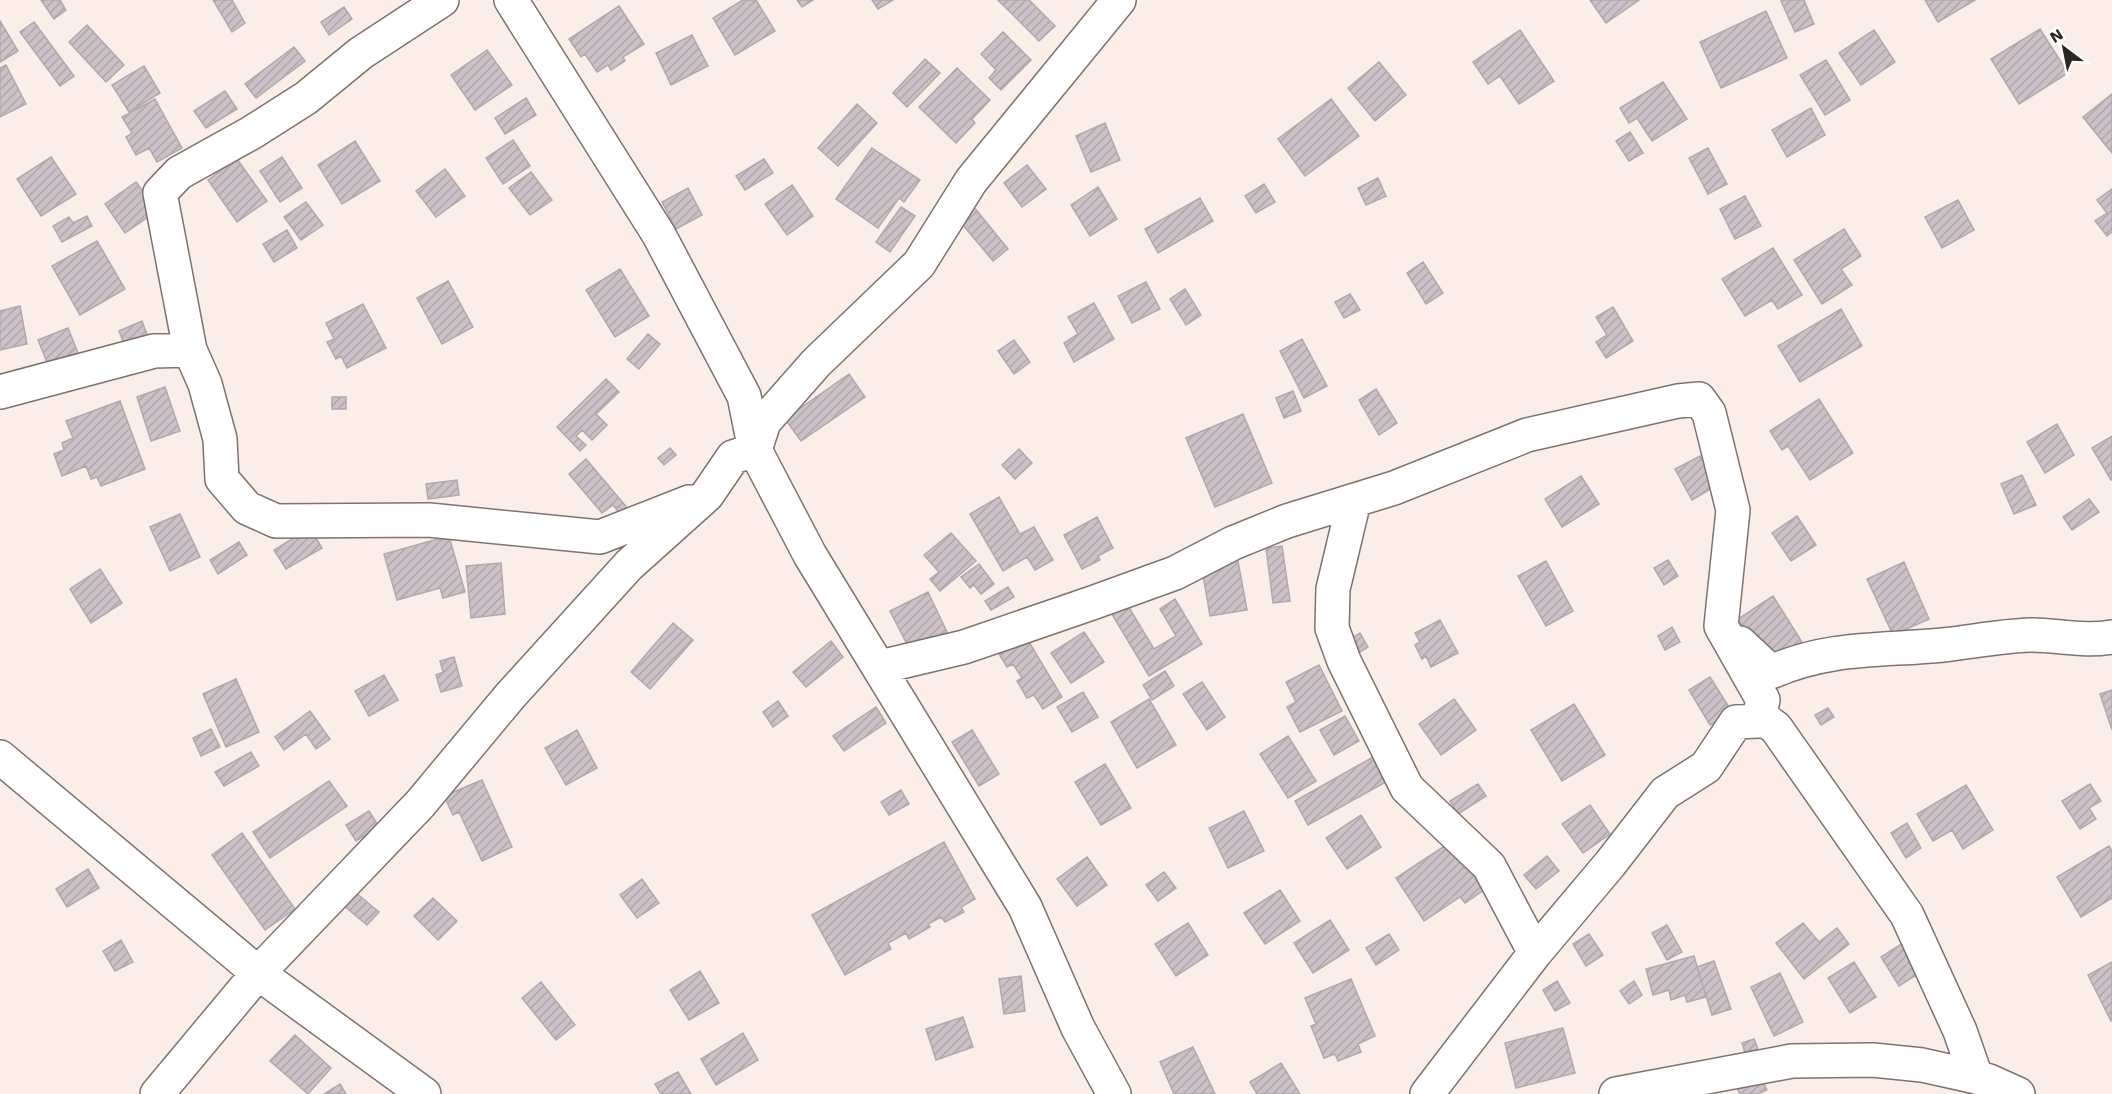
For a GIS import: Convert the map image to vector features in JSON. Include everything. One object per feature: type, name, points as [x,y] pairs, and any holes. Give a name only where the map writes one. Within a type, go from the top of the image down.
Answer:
[{"type":"street","points":[[442,0],[361,53],[306,98],[179,173],[160,193],[190,350],[205,384],[220,439],[222,478],[247,508],[276,521],[429,520],[600,537],[707,495]]},
{"type":"street","points":[[511,0],[659,235],[744,396],[755,450],[810,555],[1025,908],[1078,1028],[1114,1094]]},
{"type":"street","points":[[755,450],[764,422],[816,363],[919,264],[971,181],[1119,0]]},
{"type":"street","points":[[0,392],[154,351],[190,350]]},
{"type":"street","points":[[880,667],[964,647],[1082,607],[1175,573],[1233,543],[1287,521],[1394,488],[1527,435],[1678,400],[1699,399],[1708,413],[1733,510],[1721,626],[1763,700],[1758,721]]},
{"type":"street","points":[[157,1094],[258,973],[420,804],[510,696],[629,565],[707,495],[733,457],[755,450]]},
{"type":"street","points":[[1353,501],[1333,589],[1332,628],[1344,660],[1407,788],[1489,866],[1535,953]]},
{"type":"street","points":[[1721,626],[1771,672],[1792,663],[1846,651],[1941,645],[2029,635],[2094,640],[2112,637]]},
{"type":"street","points":[[1427,1094],[1535,953],[1610,864],[1665,793],[1706,767],[1736,722],[1764,719],[1776,728],[1907,915],[1960,1030],[1976,1077]]},
{"type":"street","points":[[0,757],[258,973],[424,1094]]},
{"type":"street","points":[[1616,1094],[1792,1061],[1873,1059],[1922,1065],[1976,1077],[2018,1094]]},
{"type":"building","points":[[41,0],[60,0],[66,10],[54,19]]},
{"type":"building","points":[[213,0],[232,0],[245,23],[232,32]]},
{"type":"building","points":[[743,0],[756,0],[775,31],[735,55],[713,18]]},
{"type":"building","points":[[797,0],[813,0],[802,7]]},
{"type":"building","points":[[872,0],[893,0],[878,9]]},
{"type":"building","points":[[998,0],[1029,0],[1055,26],[1039,41]]},
{"type":"building","points":[[1590,0],[1639,0],[1606,23]]},
{"type":"building","points":[[1804,0],[1814,24],[1795,32],[1781,1]]},
{"type":"building","points":[[1925,0],[1975,0],[1938,22]]},
{"type":"building","points":[[619,6],[644,44],[623,57],[625,61],[611,70],[608,65],[597,72],[585,54],[581,57],[569,39]]},
{"type":"building","points":[[344,7],[352,19],[329,35],[321,22]]},
{"type":"building","points":[[1766,11],[1787,58],[1721,88],[1700,42]]},
{"type":"building","points":[[0,21],[18,51],[0,62]]},
{"type":"building","points":[[34,22],[74,76],[60,86],[20,32]]},
{"type":"building","points":[[87,25],[124,65],[106,82],[69,42]]},
{"type":"building","points":[[2040,29],[2068,73],[2019,104],[1991,59]]},
{"type":"building","points":[[1520,30],[1554,81],[1519,104],[1500,76],[1488,84],[1473,62]]},
{"type":"building","points":[[1874,30],[1895,62],[1861,85],[1839,53]]},
{"type":"building","points":[[1003,32],[1031,60],[1001,90],[989,78],[996,70],[981,54]]},
{"type":"building","points":[[692,35],[708,66],[671,85],[656,53]]},
{"type":"building","points":[[294,47],[305,61],[256,98],[245,84]]},
{"type":"building","points":[[487,50],[512,85],[475,110],[451,75]]},
{"type":"building","points":[[925,59],[940,73],[907,107],[893,93]]},
{"type":"building","points":[[1826,60],[1850,100],[1825,115],[1800,75]]},
{"type":"building","points":[[1379,62],[1406,95],[1375,121],[1348,88]]},
{"type":"building","points":[[6,65],[26,104],[0,117],[0,68]]},
{"type":"building","points":[[144,66],[160,93],[129,112],[112,85]]},
{"type":"building","points":[[957,68],[990,100],[972,119],[975,123],[956,143],[919,107]]},
{"type":"building","points":[[1663,82],[1687,119],[1652,141],[1637,118],[1629,123],[1620,108]]},
{"type":"building","points":[[225,91],[237,109],[206,128],[194,111]]},
{"type":"building","points":[[2112,94],[2112,153],[2083,117]]},
{"type":"building","points":[[526,98],[536,115],[505,134],[495,118]]},
{"type":"building","points":[[155,99],[182,148],[157,162],[149,148],[136,155],[126,137],[132,133],[122,117]]},
{"type":"building","points":[[1331,99],[1359,136],[1305,176],[1278,139]]},
{"type":"building","points":[[857,104],[877,123],[838,166],[818,148]]},
{"type":"building","points":[[1811,108],[1825,135],[1787,157],[1772,130]]},
{"type":"building","points":[[1105,123],[1120,160],[1091,172],[1076,136]]},
{"type":"building","points":[[1630,132],[1643,153],[1629,161],[1616,141]]},
{"type":"building","points":[[513,140],[530,166],[503,184],[486,158]]},
{"type":"building","points":[[355,141],[380,181],[342,204],[318,165]]},
{"type":"building","points":[[872,148],[920,180],[904,202],[899,198],[878,228],[836,199]]},
{"type":"building","points":[[1708,148],[1727,184],[1708,194],[1689,158]]},
{"type":"building","points":[[51,157],[76,194],[41,216],[17,179]]},
{"type":"building","points":[[282,157],[302,188],[280,202],[260,171]]},
{"type":"building","points":[[237,159],[267,201],[237,222],[208,180]]},
{"type":"building","points":[[764,159],[773,173],[745,190],[736,176]]},
{"type":"building","points":[[1027,165],[1046,189],[1022,207],[1004,183]]},
{"type":"building","points":[[445,169],[465,196],[436,217],[416,191]]},
{"type":"building","points":[[531,172],[552,200],[530,215],[509,188]]},
{"type":"building","points":[[1378,178],[1386,196],[1366,205],[1358,188]]},
{"type":"building","points":[[136,182],[157,211],[125,233],[105,204]]},
{"type":"building","points":[[1264,184],[1275,202],[1256,213],[1245,196]]},
{"type":"building","points":[[792,185],[813,216],[787,235],[765,204]]},
{"type":"building","points":[[1098,187],[1117,219],[1090,236],[1071,205]]},
{"type":"building","points":[[688,188],[702,215],[676,229],[662,202]]},
{"type":"building","points":[[2112,189],[2112,232],[2107,236],[2095,221],[2107,213],[2097,200]]},
{"type":"building","points":[[1745,196],[1761,226],[1735,239],[1720,209]]},
{"type":"building","points":[[1200,198],[1213,221],[1158,253],[1145,229]]},
{"type":"building","points":[[1958,200],[1974,230],[1942,248],[1925,217]]},
{"type":"building","points":[[306,202],[323,225],[301,240],[284,217]]},
{"type":"building","points":[[973,206],[1008,249],[993,261],[958,219]]},
{"type":"building","points":[[901,207],[915,216],[890,252],[876,242]]},
{"type":"building","points":[[87,216],[92,226],[62,242],[53,226],[69,217],[73,223]]},
{"type":"building","points":[[1844,229],[1861,256],[1841,269],[1852,285],[1822,304],[1794,260]]},
{"type":"building","points":[[287,230],[297,248],[274,262],[263,244]]},
{"type":"building","points":[[97,241],[125,289],[80,315],[52,266]]},
{"type":"building","points":[[1773,248],[1802,295],[1778,309],[1772,300],[1745,316],[1722,279]]},
{"type":"building","points":[[1423,262],[1443,293],[1426,304],[1407,273]]},
{"type":"building","points":[[620,269],[649,316],[615,337],[586,290]]},
{"type":"building","points":[[448,281],[473,327],[442,344],[417,298]]},
{"type":"building","points":[[1146,282],[1160,309],[1132,323],[1118,296]]},
{"type":"building","points":[[1185,289],[1201,315],[1186,325],[1170,299]]},
{"type":"building","points":[[1350,294],[1360,310],[1344,318],[1335,302]]},
{"type":"building","points":[[1094,303],[1114,339],[1074,362],[1064,343],[1078,334],[1068,317]]},
{"type":"building","points":[[363,304],[386,348],[347,368],[341,356],[336,359],[327,342],[334,339],[326,323]]},
{"type":"building","points":[[20,306],[27,344],[0,350],[0,311]]},
{"type":"building","points":[[1613,307],[1633,341],[1606,358],[1596,342],[1607,335],[1596,317]]},
{"type":"building","points":[[1841,309],[1862,346],[1800,382],[1778,346]]},
{"type":"building","points":[[142,321],[150,342],[127,352],[119,331]]},
{"type":"building","points":[[68,328],[80,358],[50,370],[38,340]]},
{"type":"building","points":[[648,334],[660,344],[639,369],[627,359]]},
{"type":"building","points":[[1302,339],[1327,386],[1304,398],[1280,351]]},
{"type":"building","points":[[1014,340],[1030,362],[1014,374],[998,351]]},
{"type":"building","points":[[849,374],[865,397],[801,441],[785,419]]},
{"type":"building","points":[[606,379],[619,392],[596,414],[607,425],[592,440],[582,430],[576,436],[586,445],[580,451],[557,427]]},
{"type":"building","points":[[165,387],[180,431],[151,441],[137,397]]},
{"type":"building","points":[[1376,389],[1397,423],[1379,435],[1359,400]]},
{"type":"building","points":[[1293,391],[1301,411],[1284,418],[1276,398]]},
{"type":"building","points":[[332,397],[346,397],[346,409],[332,409]]},
{"type":"building","points":[[1819,399],[1853,453],[1810,480],[1788,446],[1782,450],[1770,431]]},
{"type":"building","points":[[120,401],[145,469],[101,486],[97,477],[91,479],[86,466],[62,476],[54,454],[64,450],[62,443],[73,438],[66,421]]},
{"type":"building","points":[[1243,414],[1272,483],[1215,507],[1186,438]]},
{"type":"building","points":[[2057,424],[2074,455],[2045,473],[2027,442]]},
{"type":"building","points":[[2112,436],[2112,480],[2111,480],[2092,448]]},
{"type":"building","points":[[670,448],[676,455],[664,465],[658,458]]},
{"type":"building","points":[[1019,449],[1032,463],[1015,479],[1002,465]]},
{"type":"building","points":[[1700,456],[1716,486],[1692,500],[1675,469]]},
{"type":"building","points":[[586,459],[629,510],[622,516],[613,505],[602,513],[569,474]]},
{"type":"building","points":[[2022,475],[2036,505],[2014,514],[2001,484]]},
{"type":"building","points":[[1581,476],[1599,504],[1562,527],[1545,499]]},
{"type":"building","points":[[457,480],[459,495],[428,499],[426,484]]},
{"type":"building","points":[[999,497],[1020,534],[1034,527],[1053,560],[1035,570],[1027,557],[1003,571],[970,514]]},
{"type":"building","points":[[2089,499],[2099,512],[2072,530],[2063,517]]},
{"type":"building","points":[[180,514],[200,557],[170,571],[150,527]]},
{"type":"building","points":[[1797,516],[1816,545],[1791,561],[1772,533]]},
{"type":"building","points":[[1097,517],[1113,548],[1098,556],[1100,560],[1082,569],[1064,535]]},
{"type":"building","points":[[310,528],[322,548],[286,569],[274,550]]},
{"type":"building","points":[[951,533],[976,561],[940,591],[930,579],[939,572],[924,555]]},
{"type":"building","points":[[449,536],[465,592],[443,598],[440,588],[397,600],[384,554]]},
{"type":"building","points":[[239,542],[247,555],[218,574],[210,560]]},
{"type":"building","points":[[1282,546],[1290,601],[1273,603],[1266,548]]},
{"type":"building","points":[[1237,556],[1247,610],[1210,616],[1201,563]]},
{"type":"building","points":[[1668,560],[1678,576],[1664,585],[1654,568]]},
{"type":"building","points":[[1546,561],[1573,611],[1546,626],[1518,576]]},
{"type":"building","points":[[1904,562],[1929,619],[1893,635],[1867,579]]},
{"type":"building","points":[[501,563],[505,614],[471,618],[466,566]]},
{"type":"building","points":[[979,564],[994,584],[981,594],[974,585],[970,588],[961,577]]},
{"type":"building","points":[[100,569],[122,603],[91,623],[70,589]]},
{"type":"building","points":[[1008,587],[1014,597],[991,610],[985,601]]},
{"type":"building","points":[[928,592],[947,632],[910,650],[890,611]]},
{"type":"building","points":[[1122,596],[1154,649],[1176,636],[1160,609],[1175,599],[1202,644],[1149,676],[1107,606]]},
{"type":"building","points":[[1773,596],[1802,642],[1766,664],[1738,619]]},
{"type":"building","points":[[1440,620],[1458,653],[1431,667],[1426,656],[1422,659],[1415,645],[1420,642],[1415,633]]},
{"type":"building","points":[[673,623],[693,640],[650,689],[631,672]]},
{"type":"building","points":[[1672,627],[1680,642],[1665,650],[1658,636]]},
{"type":"building","points":[[1084,632],[1104,662],[1071,683],[1051,653]]},
{"type":"building","points":[[1360,633],[1368,647],[1354,656],[1345,642]]},
{"type":"building","points":[[1026,637],[1062,697],[1043,709],[1034,695],[1027,698],[1017,681],[1022,678],[1013,664],[1007,667],[999,654]]},
{"type":"building","points":[[831,641],[843,657],[806,687],[793,672]]},
{"type":"building","points":[[454,657],[462,686],[441,692],[436,675],[443,672],[440,661]]},
{"type":"building","points":[[1319,665],[1342,711],[1300,732],[1287,707],[1296,702],[1286,682]]},
{"type":"building","points":[[1165,671],[1174,686],[1152,700],[1143,685]]},
{"type":"building","points":[[384,675],[398,700],[369,716],[355,691]]},
{"type":"building","points":[[1710,677],[1732,712],[1710,725],[1689,690]]},
{"type":"building","points":[[236,679],[259,732],[226,747],[203,694]]},
{"type":"building","points":[[1202,682],[1225,717],[1207,730],[1183,694]]},
{"type":"building","points":[[2112,690],[2112,730],[2100,694]]},
{"type":"building","points":[[1083,692],[1098,717],[1072,732],[1057,707]]},
{"type":"building","points":[[1149,699],[1176,745],[1137,768],[1111,722]]},
{"type":"building","points":[[1454,699],[1476,730],[1441,755],[1419,724]]},
{"type":"building","points":[[778,701],[788,716],[773,727],[763,712]]},
{"type":"building","points":[[1574,704],[1605,755],[1562,781],[1531,730]]},
{"type":"building","points":[[876,707],[886,723],[844,751],[833,736]]},
{"type":"building","points":[[1828,708],[1834,717],[1821,725],[1815,715]]},
{"type":"building","points":[[310,711],[330,739],[316,749],[306,734],[284,750],[275,737]]},
{"type":"building","points":[[1345,716],[1359,741],[1334,755],[1320,730]]},
{"type":"building","points":[[211,729],[220,747],[201,756],[193,738]]},
{"type":"building","points":[[577,730],[597,768],[566,785],[545,748]]},
{"type":"building","points":[[972,730],[999,774],[979,786],[952,742]]},
{"type":"building","points":[[1288,736],[1316,781],[1288,798],[1260,754]]},
{"type":"building","points":[[251,752],[259,766],[224,786],[215,772]]},
{"type":"building","points":[[1373,757],[1386,782],[1308,825],[1295,801]]},
{"type":"building","points":[[1105,764],[1131,808],[1101,825],[1075,782]]},
{"type":"building","points":[[482,780],[512,847],[482,861],[459,812],[453,815],[444,796]]},
{"type":"building","points":[[329,781],[347,806],[270,858],[253,832]]},
{"type":"building","points":[[1478,784],[1486,796],[1458,814],[1450,801]]},
{"type":"building","points":[[2090,784],[2101,801],[2089,808],[2096,819],[2080,829],[2062,801]]},
{"type":"building","points":[[1966,785],[1993,830],[1963,849],[1952,830],[1933,841],[1917,814]]},
{"type":"building","points":[[901,790],[909,804],[889,815],[881,802]]},
{"type":"building","points":[[1590,805],[1610,834],[1583,853],[1562,824]]},
{"type":"building","points":[[369,811],[379,827],[356,841],[346,825]]},
{"type":"building","points":[[1244,811],[1264,851],[1228,868],[1209,828]]},
{"type":"building","points":[[1361,815],[1381,847],[1347,869],[1326,838]]},
{"type":"building","points":[[1907,823],[1921,848],[1906,858],[1891,833]]},
{"type":"building","points":[[242,833],[295,909],[265,930],[212,855]]},
{"type":"building","points":[[1455,839],[1487,888],[1465,903],[1460,897],[1424,921],[1396,878]]},
{"type":"building","points":[[944,842],[975,899],[961,907],[964,912],[945,922],[941,917],[928,924],[930,927],[909,939],[906,933],[888,943],[891,949],[845,975],[812,915]]},
{"type":"building","points":[[2109,846],[2112,851],[2112,898],[2081,917],[2057,877]]},
{"type":"building","points":[[1547,856],[1559,871],[1536,889],[1524,875]]},
{"type":"building","points":[[1087,857],[1107,885],[1077,906],[1057,879]]},
{"type":"building","points":[[88,869],[99,888],[67,907],[56,889]]},
{"type":"building","points":[[1164,872],[1176,888],[1158,901],[1146,885]]},
{"type":"building","points":[[642,879],[659,903],[637,918],[620,895]]},
{"type":"building","points":[[1280,890],[1300,921],[1265,944],[1244,913]]},
{"type":"building","points":[[355,892],[379,912],[367,925],[344,906]]},
{"type":"building","points":[[433,898],[457,921],[438,940],[414,916]]},
{"type":"building","points":[[1330,920],[1349,950],[1313,973],[1294,943]]},
{"type":"building","points":[[1188,923],[1208,955],[1176,976],[1155,944]]},
{"type":"building","points":[[1803,923],[1819,942],[1837,928],[1849,944],[1804,979],[1776,943]]},
{"type":"building","points":[[1667,925],[1682,952],[1667,960],[1652,933]]},
{"type":"building","points":[[1389,934],[1399,950],[1376,965],[1366,948]]},
{"type":"building","points":[[1589,934],[1603,955],[1586,966],[1573,944]]},
{"type":"building","points":[[121,940],[133,962],[115,971],[103,951]]},
{"type":"building","points":[[1903,943],[1921,972],[1899,986],[1881,957]]},
{"type":"building","points":[[1694,956],[1706,997],[1687,1002],[1685,995],[1671,1000],[1669,990],[1653,995],[1646,969]]},
{"type":"building","points":[[1714,961],[1731,1009],[1712,1015],[1697,967]]},
{"type":"building","points":[[1854,962],[1876,997],[1850,1013],[1828,978]]},
{"type":"building","points":[[2112,962],[2112,1020],[2111,1021],[2088,975]]},
{"type":"building","points":[[700,971],[719,1003],[689,1020],[670,990]]},
{"type":"building","points":[[1780,973],[1803,1022],[1774,1036],[1751,987]]},
{"type":"building","points":[[1021,976],[1025,1011],[1004,1014],[999,979]]},
{"type":"building","points":[[1351,979],[1375,1036],[1358,1044],[1361,1052],[1338,1061],[1335,1054],[1324,1058],[1311,1026],[1316,1024],[1305,998]]},
{"type":"building","points":[[1557,981],[1570,1003],[1555,1011],[1543,990]]},
{"type":"building","points":[[1634,981],[1642,995],[1629,1004],[1620,991]]},
{"type":"building","points":[[541,982],[575,1025],[556,1040],[522,998]]},
{"type":"building","points":[[963,1017],[973,1047],[936,1060],[926,1029]]},
{"type":"building","points":[[1563,1028],[1575,1073],[1516,1088],[1505,1043]]},
{"type":"building","points":[[743,1033],[758,1060],[716,1085],[701,1059]]},
{"type":"building","points":[[295,1035],[331,1068],[308,1094],[270,1061]]},
{"type":"building","points":[[1754,1039],[1758,1049],[1745,1053],[1742,1043]]},
{"type":"building","points":[[1193,1047],[1215,1094],[1174,1094],[1160,1062]]},
{"type":"building","points":[[1281,1063],[1300,1094],[1257,1094],[1250,1082]]},
{"type":"building","points":[[1757,1069],[1767,1090],[1758,1094],[1740,1094],[1733,1080]]},
{"type":"building","points":[[678,1072],[691,1094],[661,1094],[655,1084]]},
{"type":"building","points":[[340,1084],[346,1094],[324,1094]]}]
